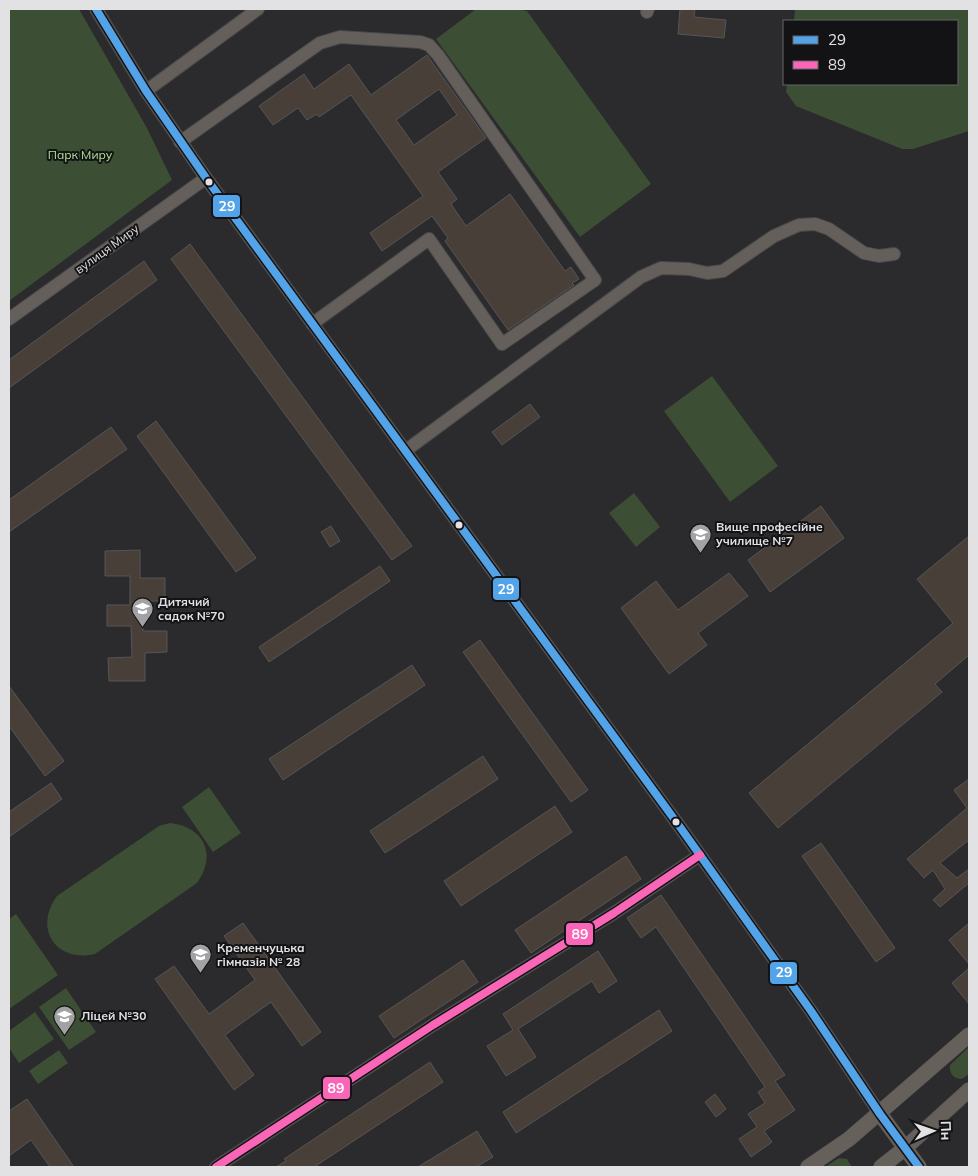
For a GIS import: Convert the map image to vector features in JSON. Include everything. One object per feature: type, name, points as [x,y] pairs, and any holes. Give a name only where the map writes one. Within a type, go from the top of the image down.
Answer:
[{"type":"main road","points":[[808,1167],[849,1139],[880,1114],[969,1035]]},
{"type":"main road","points":[[881,1167],[904,1149],[969,1090]]},
{"type":"main road","points":[[880,1114],[918,1167]]},
{"type":"street","points":[[96,9],[146,91],[180,142],[700,855],[811,1011],[880,1114]]},
{"type":"street","points":[[146,91],[258,9]]},
{"type":"street","points":[[180,142],[328,39],[340,37],[420,42],[429,45],[438,54],[594,280],[502,344],[429,238],[312,324]]},
{"type":"street","name":"вулиця Миру","points":[[9,319],[206,178]]},
{"type":"street","points":[[405,451],[641,277],[662,268],[689,269],[706,273],[723,271],[774,236],[799,226],[815,224],[829,230],[864,253],[879,256],[894,254]]},
{"type":"street","points":[[216,1167],[441,1020],[614,913],[700,855]]},
{"type":"green space","name":"Парк Миру","points":[[9,9],[79,9],[147,128],[172,180],[9,301]]},
{"type":"green space","points":[[476,9],[518,9],[527,11],[651,184],[580,237],[436,39]]},
{"type":"green space","points":[[795,9],[969,9],[969,131],[913,149],[902,149],[796,106],[786,92],[787,85],[958,85],[958,20],[794,20]]},
{"type":"green space","points":[[712,376],[778,466],[730,502],[664,411]]},
{"type":"green space","points":[[634,493],[660,527],[636,547],[609,513]]},
{"type":"green space","points":[[209,787],[241,833],[213,852],[182,807]]},
{"type":"green space","points":[[170,823],[192,830],[204,844],[206,862],[203,873],[197,883],[95,954],[81,955],[69,953],[52,941],[48,931],[47,920],[50,908],[57,896],[159,826]]},
{"type":"green space","points":[[16,914],[58,975],[9,1009],[9,919]]},
{"type":"green space","points":[[66,988],[96,1032],[69,1050],[39,1007]]},
{"type":"green space","points":[[35,1012],[54,1039],[19,1063],[9,1048],[9,1031]]},
{"type":"green space","points":[[969,1047],[969,1074],[962,1079],[957,1078],[951,1073],[950,1065]]},
{"type":"green space","points":[[59,1050],[68,1063],[38,1084],[29,1071]]},
{"type":"green space","points":[[839,1158],[847,1159],[852,1167],[825,1167]]},
{"type":"building","points":[[680,9],[695,9],[694,17],[726,20],[724,38],[678,34]]},
{"type":"building","points":[[427,55],[486,138],[438,172],[457,199],[451,204],[466,226],[510,194],[565,271],[571,267],[579,279],[572,283],[574,285],[508,330],[445,241],[448,238],[432,216],[382,251],[370,233],[423,196],[351,95],[319,117],[317,114],[307,120],[298,108],[273,125],[259,106],[304,74],[314,89],[349,64],[371,95]],"holes":[[[439,89],[457,115],[414,145],[396,120]]]},
{"type":"building","points":[[190,244],[412,546],[392,560],[171,259]]},
{"type":"building","points":[[144,261],[157,280],[9,388],[9,360]]},
{"type":"building","points":[[530,404],[540,417],[502,445],[492,432]]},
{"type":"building","points":[[156,421],[256,558],[236,572],[137,436]]},
{"type":"building","points":[[111,427],[127,449],[9,532],[9,500]]},
{"type":"building","points":[[821,506],[844,538],[770,592],[748,560]]},
{"type":"building","points":[[331,526],[340,541],[330,547],[321,532]]},
{"type":"building","points":[[969,536],[969,655],[935,684],[942,692],[778,828],[749,793],[953,623],[917,579]]},
{"type":"building","points":[[140,550],[140,578],[165,578],[165,601],[142,601],[143,631],[167,631],[167,652],[145,653],[145,681],[109,681],[108,658],[132,657],[131,626],[107,626],[107,605],[130,605],[130,576],[105,576],[105,551]]},
{"type":"building","points":[[380,566],[390,581],[269,662],[259,647]]},
{"type":"building","points":[[729,573],[748,596],[698,633],[707,645],[669,674],[621,608],[656,581],[678,610]]},
{"type":"building","points":[[480,640],[588,790],[571,802],[463,652]]},
{"type":"building","points":[[412,665],[425,685],[283,780],[269,759]]},
{"type":"building","points":[[9,686],[64,761],[45,776],[9,726]]},
{"type":"building","points":[[483,756],[498,779],[385,853],[370,831]]},
{"type":"building","points":[[969,779],[969,840],[940,863],[957,878],[969,869],[969,883],[940,907],[933,900],[945,889],[933,870],[924,878],[907,859],[967,808],[954,790]]},
{"type":"building","points":[[51,783],[62,799],[9,837],[9,812]]},
{"type":"building","points":[[555,806],[572,832],[461,906],[444,881]]},
{"type":"building","points":[[821,843],[895,948],[876,962],[802,856]]},
{"type":"building","points":[[626,856],[641,879],[531,953],[515,930]]},
{"type":"building","points":[[661,895],[785,1075],[775,1081],[795,1110],[764,1131],[772,1142],[751,1157],[739,1139],[757,1127],[748,1114],[765,1103],[758,1092],[765,1087],[656,927],[641,938],[627,918]]},
{"type":"building","points":[[243,923],[321,1032],[302,1046],[271,1002],[225,1035],[254,1075],[234,1090],[155,979],[174,966],[209,1014],[255,980],[224,936]]},
{"type":"building","points":[[969,923],[969,964],[949,940]]},
{"type":"building","points":[[598,951],[617,981],[599,993],[592,981],[518,1029],[536,1057],[506,1076],[487,1046],[513,1030],[503,1014]]},
{"type":"building","points":[[463,960],[478,982],[394,1038],[379,1016]]},
{"type":"building","points":[[969,968],[969,1004],[952,983]]},
{"type":"building","points":[[659,1010],[672,1031],[516,1133],[503,1112]]},
{"type":"building","points":[[430,1062],[443,1082],[314,1167],[276,1167],[286,1161],[284,1159]]},
{"type":"building","points":[[715,1094],[726,1109],[716,1117],[705,1102]]},
{"type":"building","points":[[27,1099],[74,1167],[50,1167],[31,1140],[9,1156],[9,1111]]},
{"type":"building","points":[[477,1131],[493,1157],[476,1167],[418,1167]]},
{"type":"transit line","name":"29","points":[[96,9],[146,91],[206,178],[680,827],[919,1167]]},
{"type":"transit line","name":"89","points":[[216,1167],[433,1025],[614,913],[700,855]]},
{"type":"place","name":"Вище професійне училище №7","points":[[700,553]]},
{"type":"place","name":"Дитячий садок №70","points":[[142,628]]},
{"type":"place","name":"Кременчуцька гімназія № 28","points":[[201,974]]},
{"type":"place","name":"Ліцей №30","points":[[65,1035]]}]
